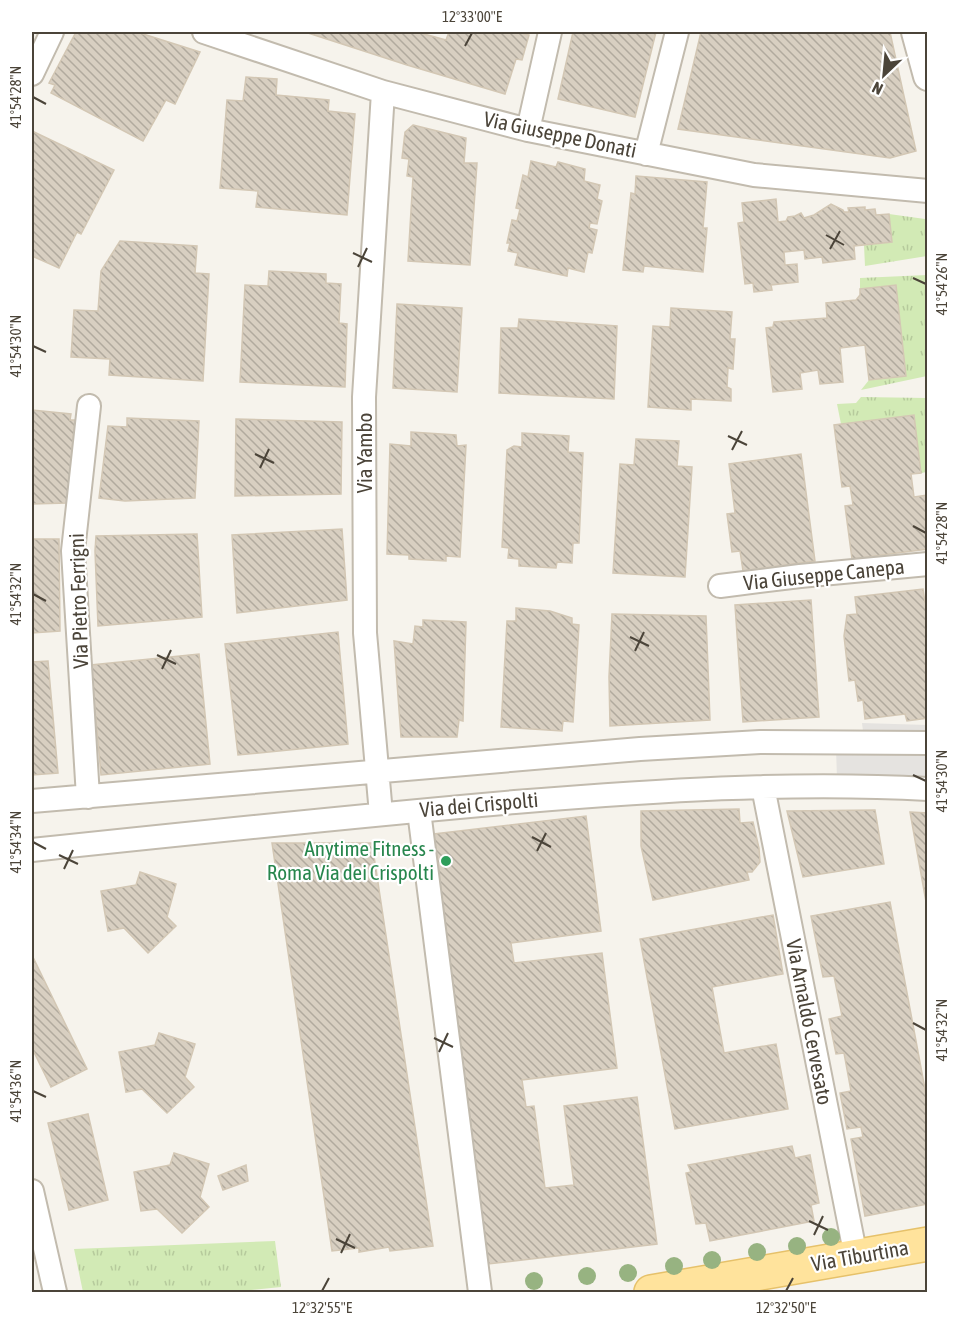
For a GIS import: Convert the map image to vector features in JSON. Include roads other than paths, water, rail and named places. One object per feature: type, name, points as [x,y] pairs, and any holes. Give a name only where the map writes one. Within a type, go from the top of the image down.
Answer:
[{"type":"main road","name":"Via Tiburtina","points":[[651,1293],[927,1245]]},
{"type":"street","points":[[32,74],[52,32]]},
{"type":"street","name":"Via Giuseppe Donati","points":[[204,32],[383,92],[528,130],[754,175],[927,191]]},
{"type":"street","points":[[528,130],[550,32]]},
{"type":"street","points":[[646,154],[677,32]]},
{"type":"street","points":[[916,32],[927,76]]},
{"type":"street","name":"Via Yambo","points":[[381,814],[365,633],[364,397],[383,92]]},
{"type":"street","name":"Via Pietro Ferrigni","points":[[88,797],[73,551],[89,406]]},
{"type":"street","name":"Via Giuseppe Canepa","points":[[720,586],[927,564]]},
{"type":"street","name":"Via dei Crispolti","points":[[32,801],[630,750],[760,742],[927,742]]},
{"type":"street","name":"Via dei Crispolti","points":[[32,850],[381,814],[663,790],[814,786],[927,789]]},
{"type":"street","name":"Via Arnaldo Cervesato","points":[[763,787],[856,1257]]},
{"type":"street","points":[[419,811],[480,1293]]},
{"type":"street","points":[[32,1191],[35,1216],[55,1293]]},
{"type":"place","name":"Anytime Fitness - Roma Via dei Crispolti","points":[[446,861]]}]
